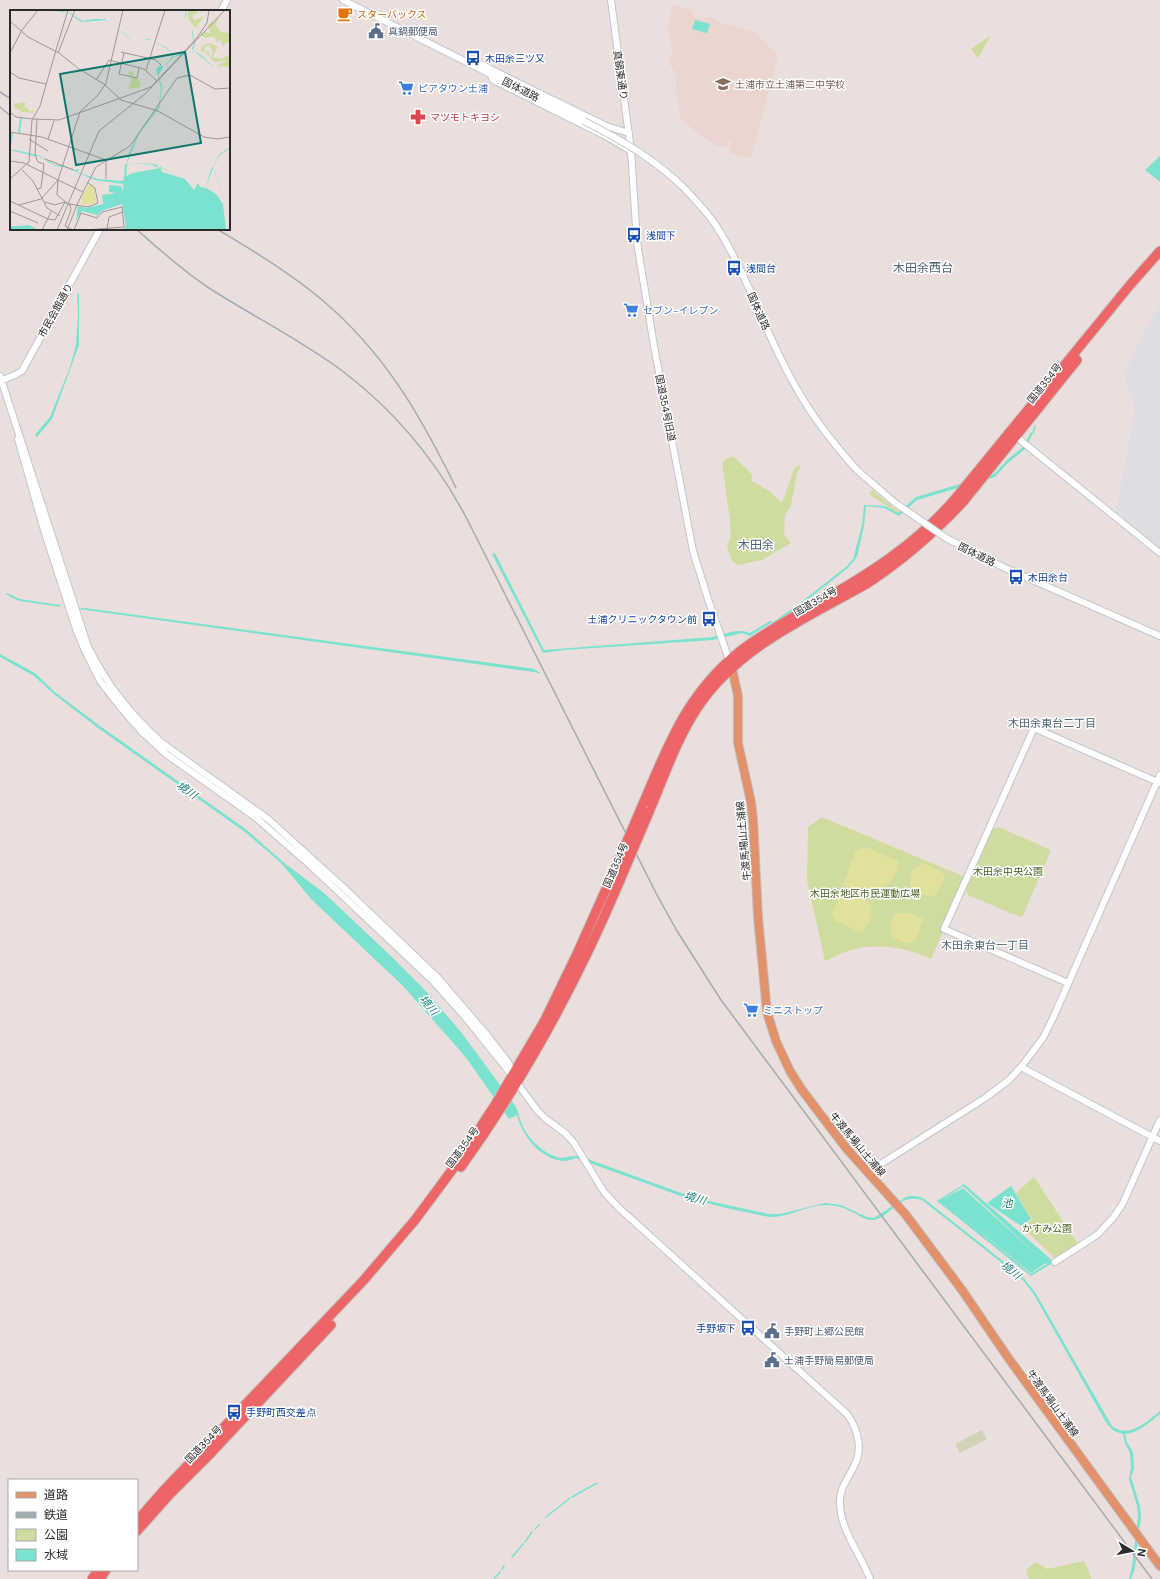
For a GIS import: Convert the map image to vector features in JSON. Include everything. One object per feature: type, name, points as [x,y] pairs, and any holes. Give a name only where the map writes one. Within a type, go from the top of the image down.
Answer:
[{"type":"highway","name":"国道354号","points":[[1013,434],[1130,285],[1160,251]]},
{"type":"highway","name":"国道354号","points":[[138,1530],[170,1494],[211,1453],[363,1291],[395,1254],[459,1170],[510,1088],[545,1020],[566,977],[679,722],[696,697],[758,638],[864,576],[915,540],[950,505],[1013,434],[1160,260]]},
{"type":"highway","name":"国道354号","points":[[515,1079],[568,993],[598,932],[649,812],[691,719],[731,664]]},
{"type":"highway","name":"国道354号","points":[[138,1520],[164,1490],[363,1281],[415,1220],[498,1108]]},
{"type":"main road","name":"牛渡馬場山土浦線","points":[[731,664],[738,696],[738,743],[751,802],[753,819],[758,917],[769,1021],[776,1041],[794,1077],[846,1148],[906,1215],[962,1290],[1009,1359],[1160,1566]]},
{"type":"street","points":[[222,10],[227,0]]},
{"type":"street","name":"国体道路","points":[[343,0],[584,121],[640,151],[668,173],[685,189],[711,219],[726,243],[783,363],[807,407],[826,434],[858,470],[894,502],[946,538],[1005,568],[1160,636]]},
{"type":"street","name":"真鍋東通り","points":[[611,0],[631,151]]},
{"type":"street","points":[[467,62],[482,64],[606,126],[629,133]]},
{"type":"street","points":[[490,74],[493,80],[604,135],[631,151]]},
{"type":"street","name":"国道354号旧道","points":[[631,151],[638,242],[654,346],[677,473],[696,561],[731,664]]},
{"type":"street","name":"市民会館通り","points":[[0,379],[15,375],[22,370],[99,230]]},
{"type":"street","points":[[0,379],[16,430],[21,453],[76,629],[100,681],[142,732],[166,754],[270,829],[432,980],[466,1018],[515,1079],[528,1099],[546,1118],[570,1138],[604,1192],[619,1208],[835,1402],[853,1421],[860,1451],[859,1458],[843,1486],[840,1506],[848,1533],[870,1579]]},
{"type":"street","points":[[1013,434],[1160,553]]},
{"type":"street","points":[[1068,983],[944,929],[959,895],[1034,728],[1158,782]]},
{"type":"street","points":[[868,1172],[985,1098],[1009,1080],[1043,1038],[1160,775]]},
{"type":"street","points":[[1021,1067],[1160,1141]]},
{"type":"street","points":[[1055,1262],[1097,1234],[1113,1218],[1123,1203],[1160,1120]]},
{"type":"shaded area","name":"土浦市立土浦第二中学校","points":[[673,4],[692,11],[694,16],[699,19],[709,17],[724,24],[755,32],[778,56],[751,158],[729,153],[731,141],[729,140],[727,148],[714,145],[681,120],[676,92],[676,75],[668,61],[673,49],[667,30]]},
{"type":"shaded area","points":[[1160,306],[1160,546],[1116,511],[1135,409],[1124,376],[1143,334]]},
{"type":"shaded area","points":[[866,847],[898,861],[895,874],[888,884],[876,891],[870,892],[855,890],[843,885],[856,851]]},
{"type":"shaded area","points":[[923,863],[942,872],[945,878],[934,897],[915,894],[911,884],[910,876],[914,869]]},
{"type":"shaded area","points":[[844,888],[860,892],[872,907],[869,921],[862,933],[835,921],[832,913]]},
{"type":"shaded area","points":[[903,913],[916,915],[923,919],[916,940],[909,943],[892,938],[890,922],[895,914]]},
{"type":"shaded area","points":[[982,1430],[987,1439],[960,1453],[955,1444]]},
{"type":"green space","points":[[991,35],[978,58],[971,49]]},
{"type":"green space","points":[[733,456],[752,474],[752,481],[769,491],[782,503],[794,469],[798,465],[801,467],[797,473],[791,505],[785,515],[784,534],[791,543],[762,560],[738,565],[732,561],[727,546],[731,537],[722,462]]},
{"type":"green space","points":[[872,490],[899,512],[897,513],[869,494]]},
{"type":"green space","name":"木田余地区市民運動広場","points":[[822,817],[967,878],[931,959],[911,951],[880,946],[859,948],[848,951],[825,961],[807,880],[808,827]]},
{"type":"green space","name":"木田余中央公園","points":[[998,827],[1049,849],[1050,853],[1022,917],[968,895],[966,890],[992,829]]},
{"type":"green space","name":"かすみ公園","points":[[1034,1177],[1078,1244],[1055,1258],[1022,1227],[1032,1220],[1016,1193]]},
{"type":"green space","points":[[1084,1561],[1091,1579],[1029,1579],[1026,1570],[1035,1562],[1047,1569]]},
{"type":"water","points":[[695,20],[710,24],[707,33],[692,29]]},
{"type":"water","points":[[1160,156],[1160,182],[1145,170]]},
{"type":"water","points":[[79,293],[79,345],[52,419],[37,437],[35,435],[50,417],[70,367],[76,345],[78,314],[77,294]]},
{"type":"water","points":[[1031,432],[1033,433],[1025,449],[1008,463],[995,477],[917,500],[899,516],[884,508],[866,506],[864,526],[857,557],[848,568],[774,624],[771,623],[750,636],[742,633],[713,640],[564,650],[543,653],[492,554],[495,553],[544,650],[713,637],[736,631],[750,633],[770,621],[773,622],[847,566],[853,559],[862,525],[864,505],[885,506],[898,513],[916,497],[994,474],[1007,460],[1023,447]]},
{"type":"water","points":[[11,595],[20,599],[60,605],[61,607],[20,601],[10,597]]},
{"type":"water","points":[[85,608],[535,669],[534,672],[85,610]]},
{"type":"water","name":"境川","points":[[0,654],[35,673],[56,693],[100,726],[247,830],[283,862],[324,893],[424,989],[461,1032],[516,1107],[524,1129],[532,1140],[546,1152],[560,1158],[582,1157],[695,1198],[769,1214],[780,1214],[825,1203],[841,1205],[867,1217],[874,1218],[906,1197],[912,1196],[923,1198],[1022,1276],[1035,1292],[1112,1426],[1118,1430],[1131,1430],[1137,1428],[1160,1411],[1160,1414],[1144,1427],[1135,1432],[1125,1434],[1127,1442],[1133,1452],[1134,1469],[1131,1477],[1140,1506],[1141,1516],[1135,1568],[1131,1579],[1129,1579],[1132,1567],[1138,1515],[1137,1506],[1129,1479],[1131,1468],[1130,1453],[1125,1443],[1123,1434],[1114,1431],[1107,1424],[1033,1293],[1021,1278],[922,1200],[906,1200],[885,1215],[873,1220],[864,1218],[841,1207],[826,1205],[811,1207],[784,1216],[769,1217],[726,1208],[678,1195],[576,1158],[564,1161],[556,1160],[540,1152],[523,1131],[517,1115],[509,1119],[467,1059],[402,985],[312,900],[281,863],[245,832],[98,728],[55,695],[34,676],[0,657]]},
{"type":"water","points":[[964,1184],[1054,1262],[1031,1276],[937,1201]],"holes":[[[963,1186],[1043,1260],[963,1188],[942,1200]],[[950,1207],[1031,1273],[1046,1263],[1047,1264],[1031,1274]]]},
{"type":"water","name":"池","points":[[1011,1186],[1031,1219],[1021,1226],[987,1203]]},
{"type":"waterway","points":[[1033,433],[1035,426]]},
{"type":"waterway","points":[[7,594],[12,596]]},
{"type":"waterway","points":[[81,609],[86,609]]},
{"type":"waterway","points":[[533,670],[539,673]]},
{"type":"waterway","points":[[572,1497],[597,1483]]},
{"type":"waterway","points":[[546,1517],[570,1498]]},
{"type":"waterway","points":[[535,1529],[539,1525]]},
{"type":"waterway","points":[[525,1542],[532,1532]]},
{"type":"waterway","points":[[512,1557],[523,1544]]},
{"type":"waterway","points":[[494,1579],[500,1572]]},
{"type":"railway","points":[[0,92],[10,98]]},
{"type":"railway","points":[[0,107],[10,115]]},
{"type":"railway","points":[[137,230],[190,275],[226,299],[312,350],[345,373],[364,388],[399,422],[430,459],[468,521],[657,895],[677,931],[721,1000],[1152,1579]]},
{"type":"railway","points":[[219,230],[270,262],[309,289],[364,340],[399,386],[414,410],[429,435],[456,488]]},
{"type":"place","name":"スターバックス","points":[[345,14]]},
{"type":"place","name":"真鍋郵便局","points":[[376,31]]},
{"type":"place","name":"木田余三ツ又","points":[[473,58]]},
{"type":"place","name":"土浦市立土浦第二中学校","points":[[723,84]]},
{"type":"place","name":"ピアタウン土浦","points":[[406,88]]},
{"type":"place","name":"マツモトキヨシ","points":[[418,117]]},
{"type":"place","name":"浅間下","points":[[634,235]]},
{"type":"place","name":"浅間台","points":[[734,268]]},
{"type":"place","name":"セブン-イレブン","points":[[631,310]]},
{"type":"place","name":"木田余台","points":[[1016,577]]},
{"type":"place","name":"土浦クリニックタウン前","points":[[709,619]]},
{"type":"place","name":"ミニストップ","points":[[751,1010]]},
{"type":"place","name":"手野坂下","points":[[748,1328]]},
{"type":"place","name":"手野町上郷公民館","points":[[772,1331]]},
{"type":"place","name":"土浦手野簡易郵便局","points":[[772,1360]]},
{"type":"place","name":"手野町西交差点","points":[[234,1412]]},
{"type":"district","name":"木田余西台","points":[[923,268]]},
{"type":"district","name":"木田余","points":[[756,545]]},
{"type":"district","name":"木田余東台二丁目","points":[[1052,723]]},
{"type":"district","name":"木田余東台一丁目","points":[[985,945]]}]
